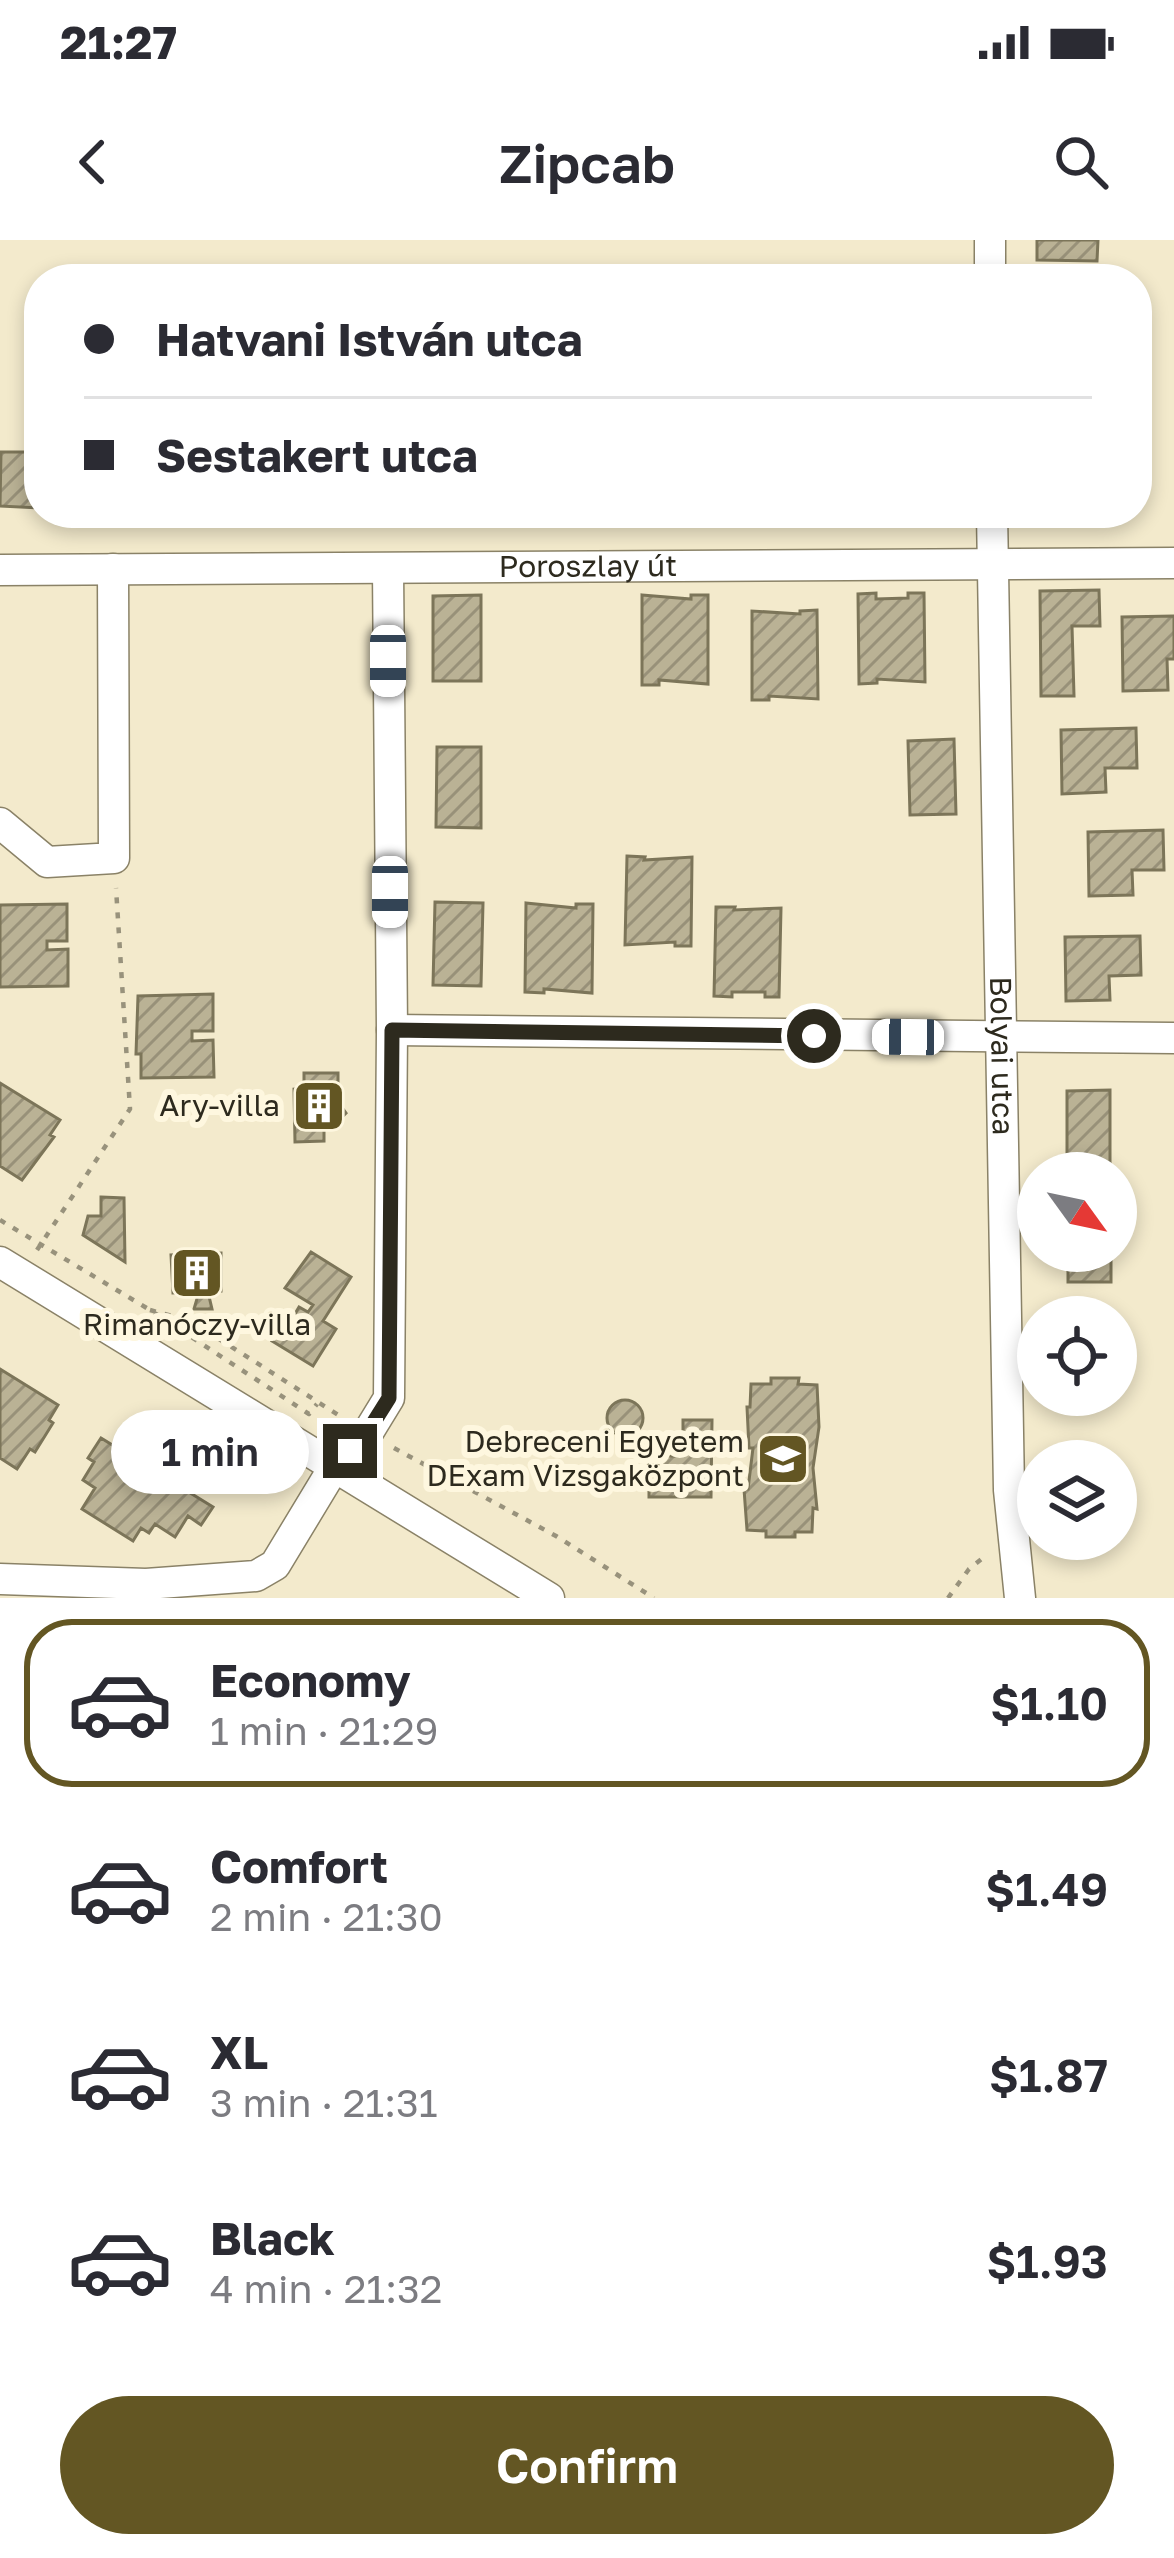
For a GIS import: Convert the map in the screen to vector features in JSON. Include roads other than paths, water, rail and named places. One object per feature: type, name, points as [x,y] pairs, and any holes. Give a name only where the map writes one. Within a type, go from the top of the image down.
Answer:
[{"type":"street","name":"Bolyai utca","points":[[992,528],[1009,1490],[1020,1598]]},
{"type":"street","name":"Poroszlay út","points":[[0,570],[1174,563]]},
{"type":"street","points":[[0,823],[46,862],[114,858],[113,569]]},
{"type":"street","points":[[0,1579],[190,1582],[256,1576],[274,1565],[333,1469],[367,1433],[389,1398],[388,569]]},
{"type":"street","points":[[392,1030],[1174,1038]]},
{"type":"street","points":[[11,1269],[549,1598]]},
{"type":"place","name":"Ary-villa","points":[[319,1106]]},
{"type":"place","name":"Rimanóczy-villa","points":[[197,1273]]},
{"type":"place","name":"Debreceni Egyetem DExam Vizsgaközpont","points":[[783,1459]]}]
